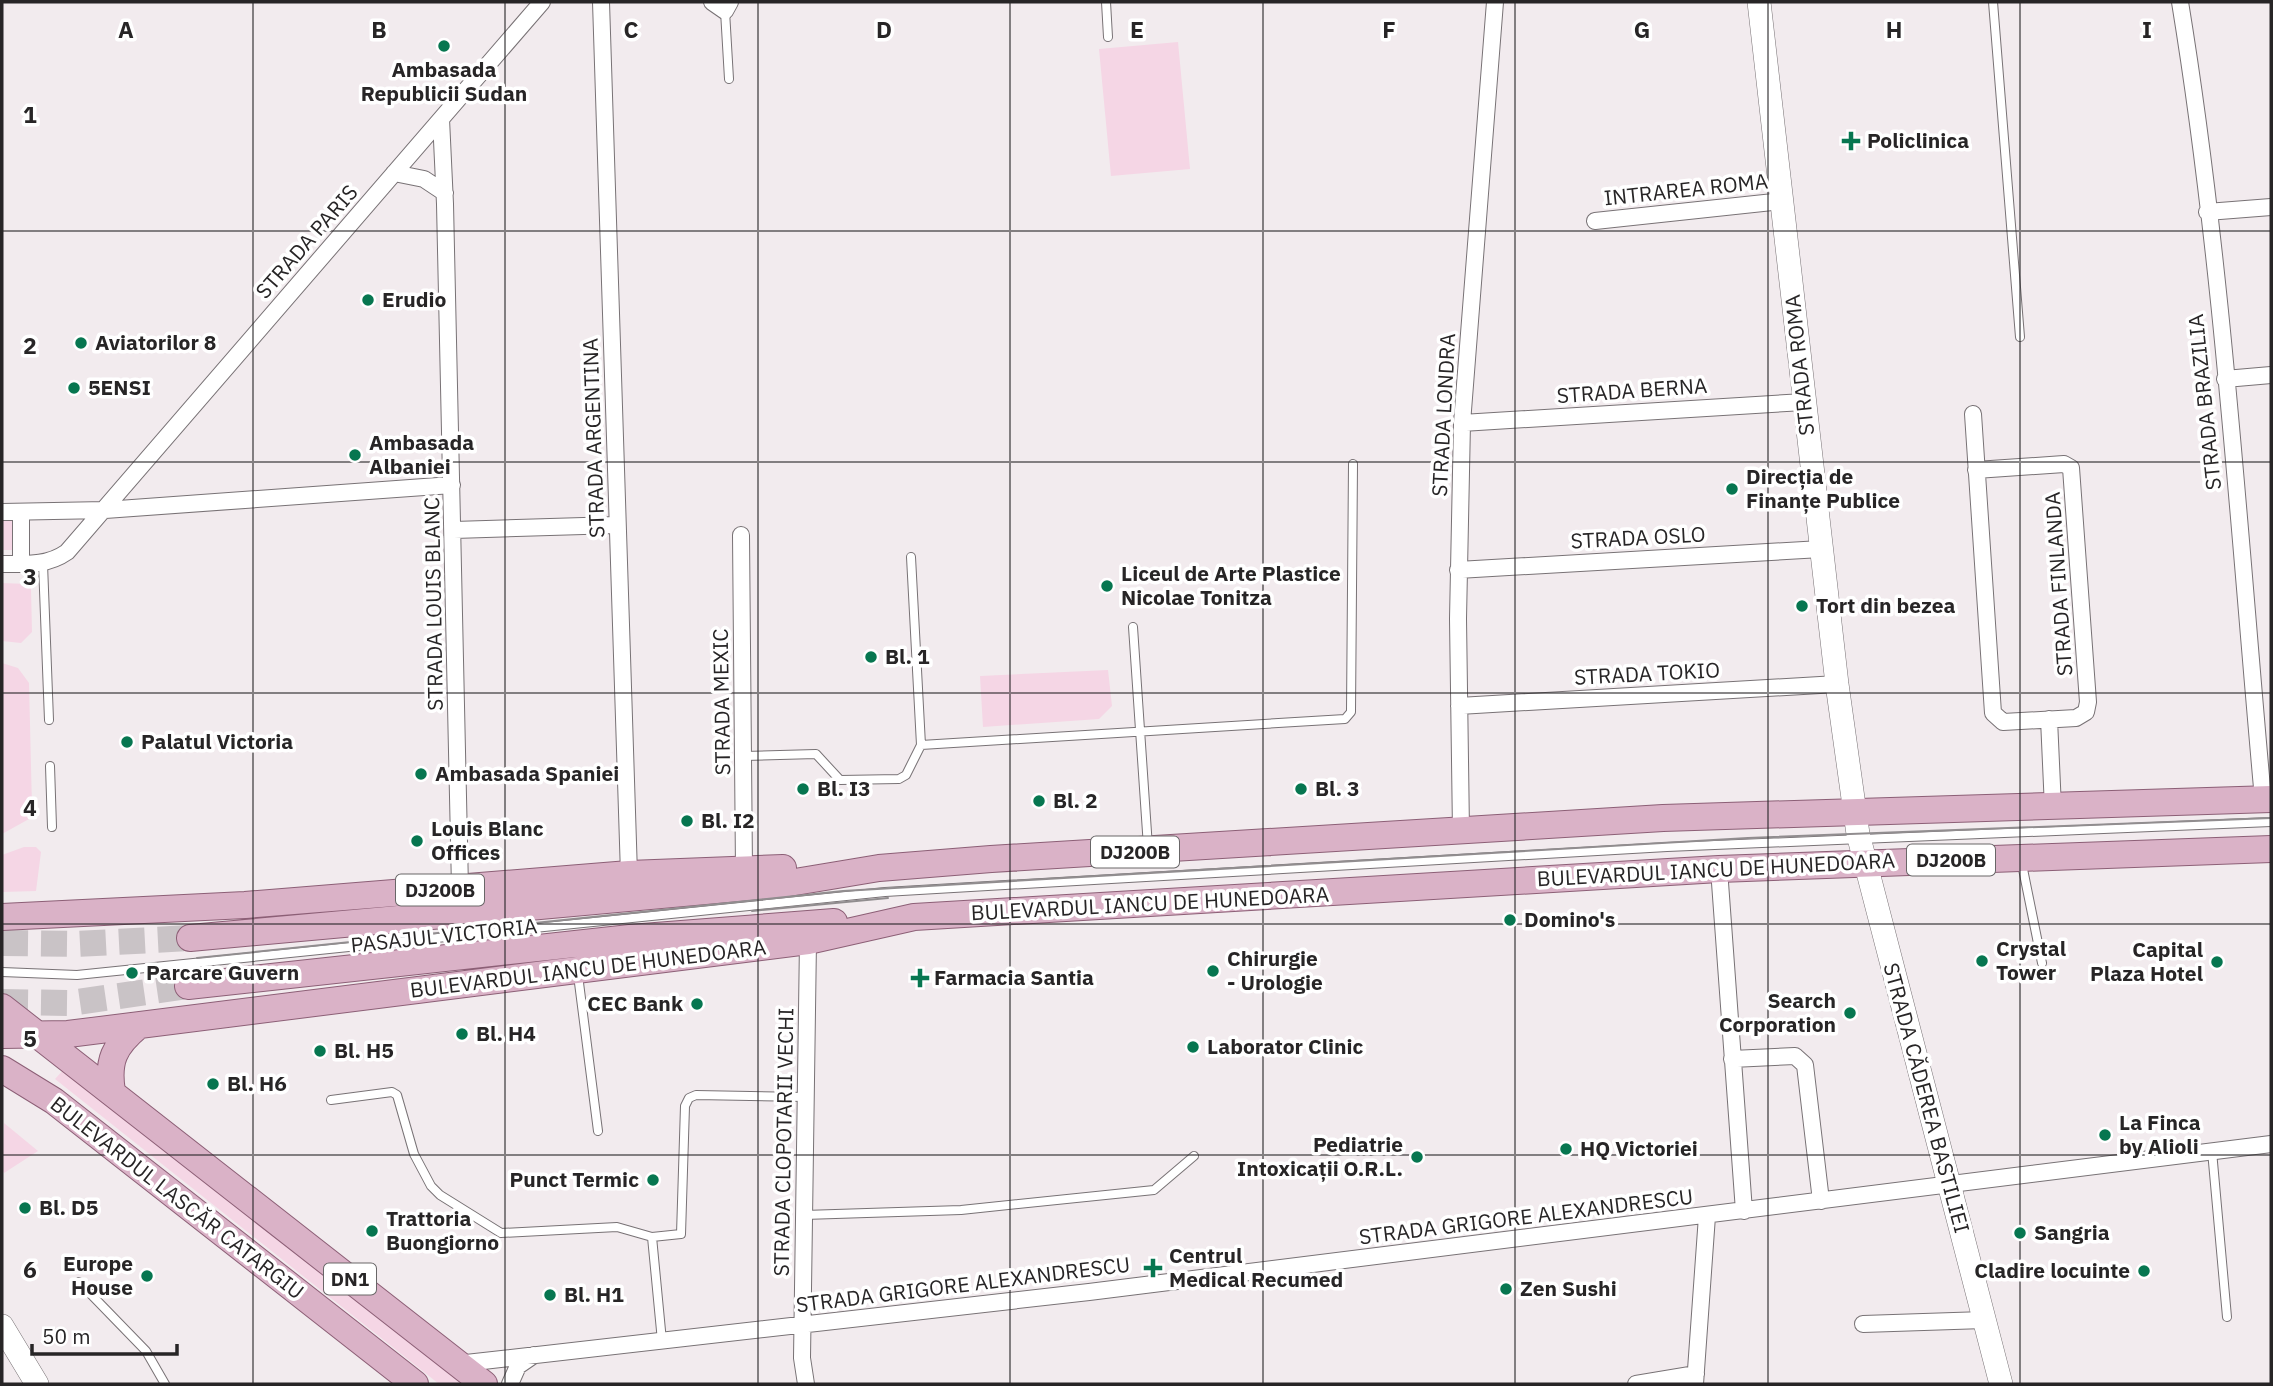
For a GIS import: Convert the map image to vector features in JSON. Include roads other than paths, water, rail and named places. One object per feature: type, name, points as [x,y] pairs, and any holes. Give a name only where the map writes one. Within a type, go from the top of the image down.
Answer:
[{"type":"main road","name":"BULEVARDUL IANCU DE HUNEDOARA","points":[[2,917],[232,906],[629,874],[810,881],[882,880],[1149,851],[1677,818],[1854,811],[2268,807]]},
{"type":"main road","name":"BULEVARDUL IANCU DE HUNEDOARA","points":[[2,1035],[37,1035],[138,1026],[578,971],[808,941],[914,918],[1719,869],[1861,851],[2021,857],[2271,849]]},
{"type":"main road","name":"PASAJUL VICTORIA","points":[[190,938],[744,878]]},
{"type":"main road","name":"PASAJUL VICTORIA","points":[[188,986],[630,938],[914,918]]},
{"type":"main road","name":"DN1","points":[[2,1007],[37,1035]]},
{"type":"main road","points":[[112,1092],[109,1067],[113,1053],[138,1026]]},
{"type":"main road","name":"BULEVARDUL LASCĂR CATARGIU","points":[[37,1035],[484,1384]]},
{"type":"main road","name":"BULEVARDUL LASCĂR CATARGIU","points":[[2,1069],[38,1090],[86,1124],[415,1384]]},
{"type":"street","name":"STRADA PARIS","points":[[43,564],[67,552],[105,510],[542,2]]},
{"type":"street","name":"STRADA ARGENTINA","points":[[601,2],[629,874]]},
{"type":"street","name":"STRADA LONDRA","points":[[1461,831],[1458,570],[1462,423],[1495,2]]},
{"type":"street","name":"STRADA ROMA","points":[[1759,2],[1821,549],[1854,811]]},
{"type":"street","name":"STRADA BRAZILIA","points":[[2180,2],[2207,212],[2268,807]]},
{"type":"street","name":"STRADA LOUIS BLANC","points":[[441,119],[445,193],[460,888]]},
{"type":"street","points":[[394,173],[424,179],[445,193]]},
{"type":"street","name":"INTRAREA ROMA","points":[[1595,221],[1782,201]]},
{"type":"street","points":[[2207,212],[2271,206]]},
{"type":"street","points":[[2225,379],[2271,375]]},
{"type":"street","name":"STRADA BERNA","points":[[1462,423],[1804,402]]},
{"type":"street","name":"STRADA FINLANDA","points":[[1973,414],[1976,470],[1993,713],[2003,722],[2076,718],[2086,712],[2088,702],[2071,468],[2064,464],[1976,470]]},
{"type":"street","points":[[2,512],[105,510],[452,485]]},
{"type":"street","points":[[21,512],[21,564]]},
{"type":"street","points":[[453,530],[617,526]]},
{"type":"street","name":"STRADA MEXIC","points":[[741,535],[744,878]]},
{"type":"street","name":"STRADA OSLO","points":[[1458,570],[1821,549]]},
{"type":"street","points":[[2,564],[43,564]]},
{"type":"street","name":"STRADA TOKIO","points":[[1459,706],[1837,684]]},
{"type":"street","points":[[2049,719],[2053,808]]},
{"type":"street","name":"STRADA CĂDEREA BASTILIEI","points":[[1854,811],[1861,851],[2001,1384]]},
{"type":"street","points":[[1719,869],[1744,1211]]},
{"type":"street","name":"STRADA CLOPOTARII VECHI","points":[[806,1384],[802,1358],[802,1325],[808,941]]},
{"type":"street","points":[[1732,1059],[1795,1056],[1805,1065],[1821,1201]]},
{"type":"street","name":"STRADA GRIGORE ALEXANDRESCU","points":[[457,1363],[802,1325],[1707,1216],[2271,1143]]},
{"type":"street","points":[[1636,1384],[1695,1379],[1707,1216]]},
{"type":"street","points":[[1863,1324],[1984,1320]]},
{"type":"street","points":[[2,1326],[37,1384]]},
{"type":"street","points":[[510,1384],[518,1366],[534,1355]]},
{"type":"lane","points":[[1106,2],[1108,37]]},
{"type":"lane","points":[[1993,2],[2020,337]]},
{"type":"lane","points":[[723,5],[729,79]]},
{"type":"lane","points":[[921,745],[1345,719],[1349,715],[1353,464]]},
{"type":"lane","points":[[744,756],[816,754],[840,780],[899,779],[905,775],[921,745],[911,557]]},
{"type":"lane","points":[[43,564],[48,720]]},
{"type":"lane","points":[[1133,627],[1149,851]]},
{"type":"lane","points":[[50,766],[52,827]]},
{"type":"lane","name":"BULEVARDUL IANCU DE HUNEDOARA","points":[[882,880],[1861,851],[2268,807]]},
{"type":"lane","points":[[2021,857],[2042,963]]},
{"type":"lane","name":"PASAJUL VICTORIA","points":[[2,972],[77,975],[882,880]]},
{"type":"lane","points":[[578,971],[598,1131]]},
{"type":"lane","points":[[331,1100],[392,1092],[397,1095],[414,1154],[431,1186],[440,1195],[501,1233],[617,1227],[652,1237],[681,1234],[685,1106],[689,1098],[696,1095],[806,1097]]},
{"type":"lane","points":[[2212,1151],[2227,1317]]},
{"type":"lane","points":[[804,1215],[961,1210],[1154,1190],[1194,1156]]},
{"type":"lane","points":[[652,1237],[662,1340]]},
{"type":"lane","points":[[79,1282],[145,1351],[165,1384]]},
{"type":"tunnel","points":[[2,943],[77,944],[190,938]]},
{"type":"tunnel","points":[[2,1002],[71,1003],[188,986]]},
{"type":"tram line","points":[[197,958],[843,891],[1748,838],[2271,818]]},
{"type":"tram line","points":[[752,911],[888,898]]},
{"type":"place","name":"Ambasada Republicii Sudan","points":[[444,46]]},
{"type":"place","name":"Policlinica","points":[[1851,141]]},
{"type":"place","name":"Erudio","points":[[368,300]]},
{"type":"place","name":"Aviatorilor 8","points":[[81,343]]},
{"type":"place","name":"5ENSI","points":[[74,388]]},
{"type":"place","name":"Ambasada Albaniei","points":[[355,455]]},
{"type":"place","name":"Direcția de Finanțe Publice","points":[[1732,489]]},
{"type":"place","name":"Liceul de Arte Plastice Nicolae Tonitza","points":[[1107,586]]},
{"type":"place","name":"Tort din bezea","points":[[1802,606]]},
{"type":"place","name":"Bl. 1","points":[[871,657]]},
{"type":"place","name":"Palatul Victoria","points":[[127,742]]},
{"type":"place","name":"Ambasada Spaniei","points":[[421,774]]},
{"type":"place","name":"Bl. I3","points":[[803,789]]},
{"type":"place","name":"Bl. 3","points":[[1301,789]]},
{"type":"place","name":"Bl. 2","points":[[1039,801]]},
{"type":"place","name":"Bl. I2","points":[[687,821]]},
{"type":"place","name":"Louis Blanc Offices","points":[[417,841]]},
{"type":"place","name":"Domino's","points":[[1510,920]]},
{"type":"place","name":"Crystal Tower","points":[[1982,961]]},
{"type":"place","name":"Capital Plaza Hotel","points":[[2217,962]]},
{"type":"place","name":"Chirurgie - Urologie","points":[[1213,971]]},
{"type":"place","name":"Parcare Guvern","points":[[132,973]]},
{"type":"place","name":"Farmacia Santia","points":[[920,978]]},
{"type":"place","name":"CEC Bank","points":[[697,1004]]},
{"type":"place","name":"Search Corporation","points":[[1850,1013]]},
{"type":"place","name":"Bl. H4","points":[[462,1034]]},
{"type":"place","name":"Laborator Clinic","points":[[1193,1047]]},
{"type":"place","name":"Bl. H5","points":[[320,1051]]},
{"type":"place","name":"Bl. H6","points":[[213,1084]]},
{"type":"place","name":"La Finca by Alioli","points":[[2105,1135]]},
{"type":"place","name":"HQ Victoriei","points":[[1566,1149]]},
{"type":"place","name":"Pediatrie Intoxicații O.R.L.","points":[[1417,1157]]},
{"type":"place","name":"Punct Termic","points":[[653,1180]]},
{"type":"place","name":"Bl. D5","points":[[25,1208]]},
{"type":"place","name":"Trattoria Buongiorno","points":[[372,1231]]},
{"type":"place","name":"Sangria","points":[[2020,1233]]},
{"type":"place","name":"Centrul Medical Recumed","points":[[1153,1268]]},
{"type":"place","name":"Cladire locuinte","points":[[2144,1271]]},
{"type":"place","name":"Europe House","points":[[147,1276]]},
{"type":"place","name":"Zen Sushi","points":[[1506,1289]]},
{"type":"place","name":"Bl. H1","points":[[550,1295]]}]
